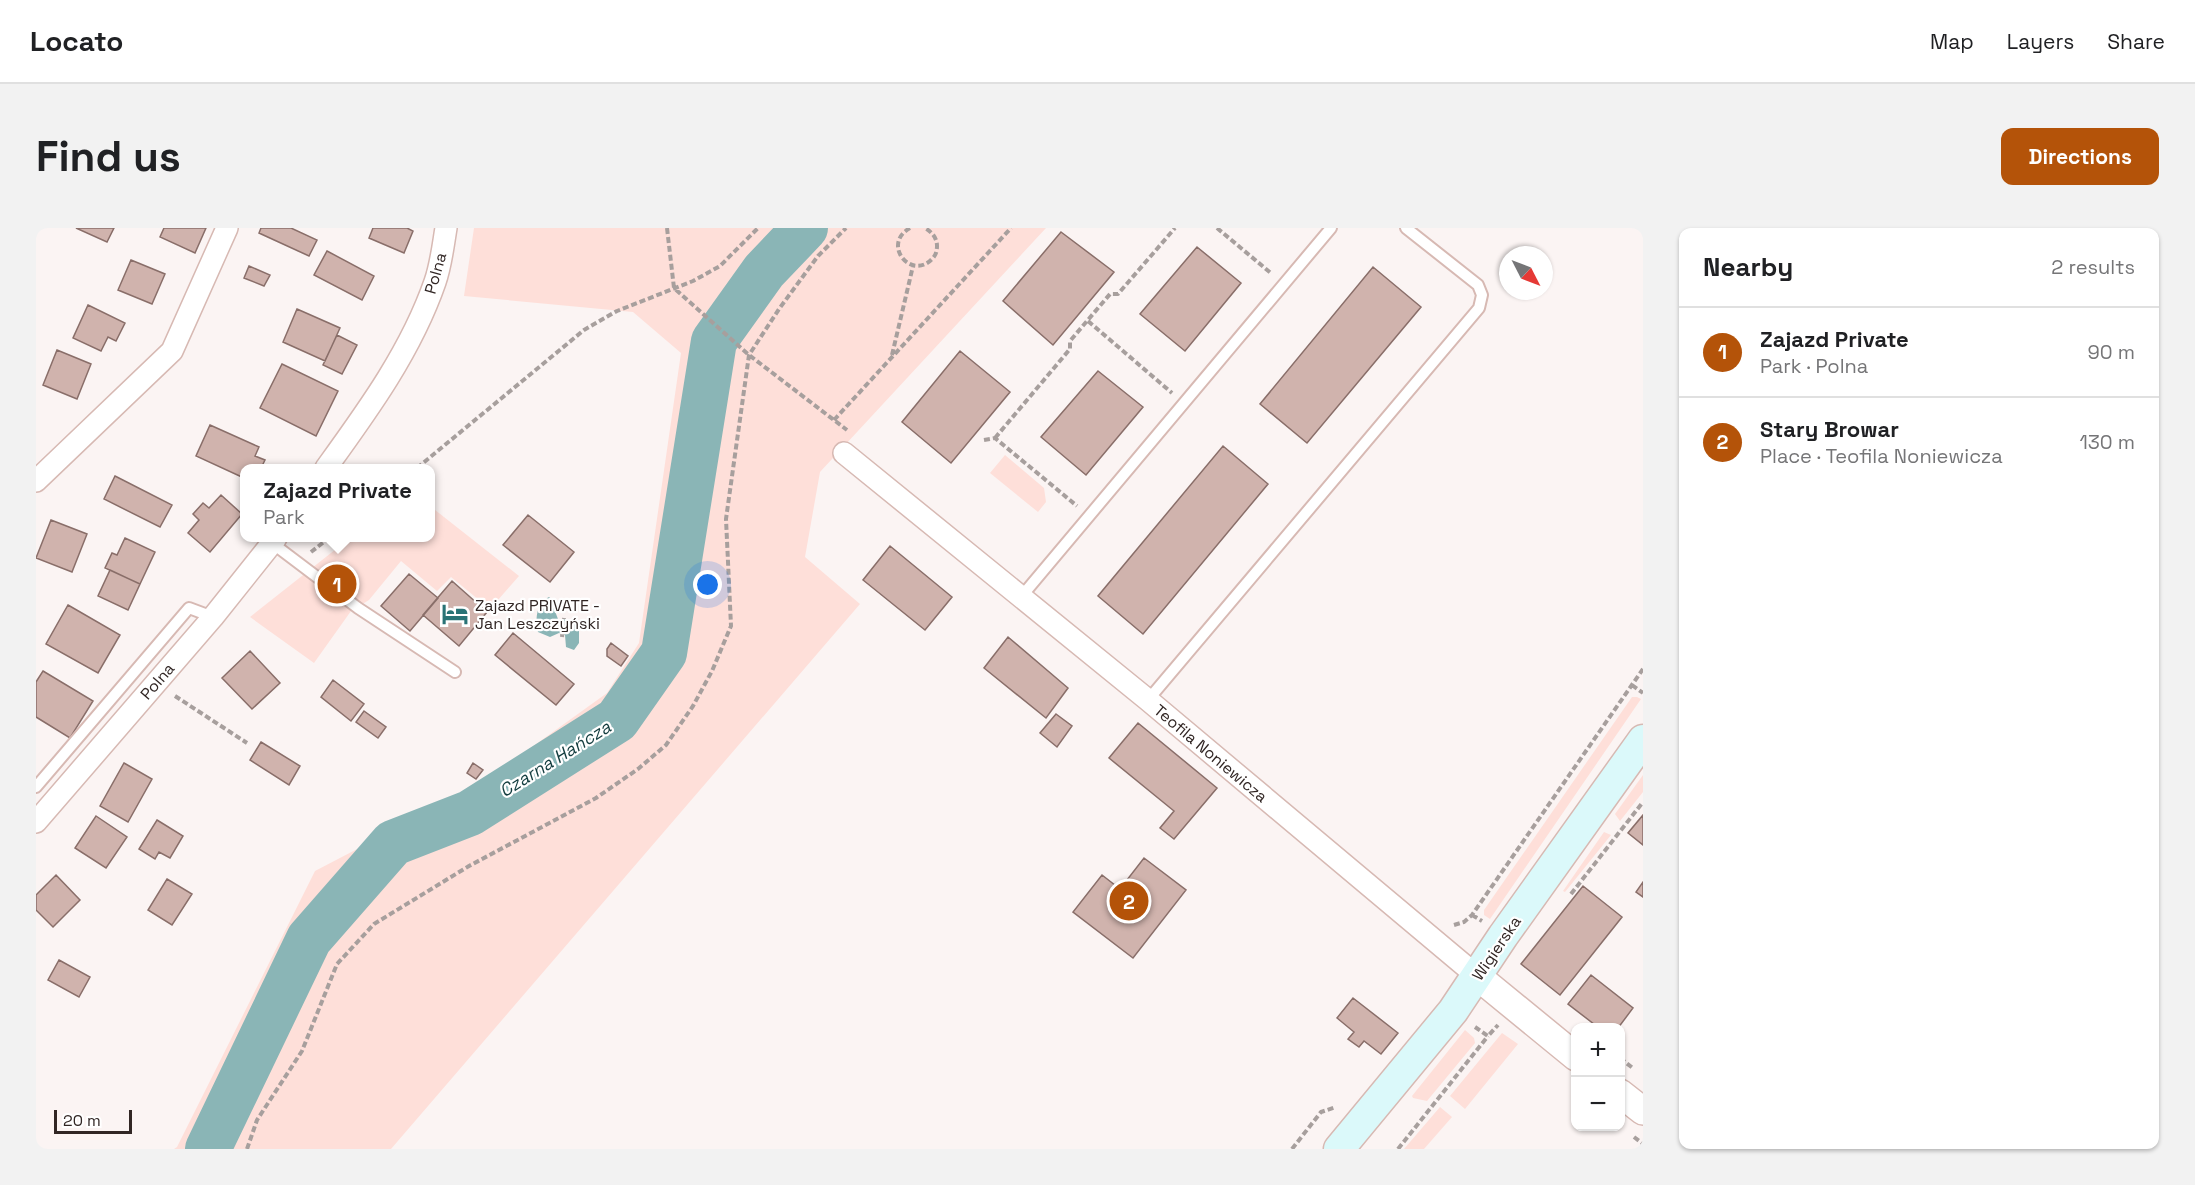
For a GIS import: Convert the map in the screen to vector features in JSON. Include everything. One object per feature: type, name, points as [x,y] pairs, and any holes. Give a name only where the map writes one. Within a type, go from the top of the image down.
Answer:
[{"type":"main road","name":"Wigierska","points":[[1340,1149],[1453,1011],[1503,936],[1643,740]]},
{"type":"street","points":[[36,481],[172,351],[227,228]]},
{"type":"street","name":"Polna","points":[[329,464],[378,396],[413,334],[435,280],[446,228]]},
{"type":"street","name":"Teofila Noniewicza","points":[[844,453],[1148,700],[1571,1054]]},
{"type":"street","name":"Polna","points":[[36,822],[213,617],[272,542]]},
{"type":"street","points":[[1625,1097],[1643,1111]]},
{"type":"lane","points":[[1021,597],[1331,228]]},
{"type":"lane","points":[[1148,700],[1479,308],[1482,295],[1478,285],[1406,228]]},
{"type":"lane","points":[[276,542],[358,608],[455,672]]},
{"type":"lane","points":[[36,787],[189,608],[213,617]]},
{"type":"path","points":[[667,228],[674,288],[749,355],[846,429]]},
{"type":"path","points":[[422,464],[584,330],[616,311],[693,281],[720,266],[758,228]]},
{"type":"path","points":[[247,1149],[257,1120],[302,1051],[337,964],[374,924],[469,866],[605,792],[638,769],[666,745],[693,706],[712,671],[731,626],[726,519],[749,355],[818,256],[846,228]]},
{"type":"path","points":[[910,228],[903,233],[898,245],[902,258],[913,266],[931,261],[937,250],[936,238],[925,228]]},
{"type":"path","points":[[834,420],[1011,228]]},
{"type":"path","points":[[984,440],[995,438],[1070,349],[1070,341],[1110,294],[1118,294],[1175,228]]},
{"type":"path","points":[[1217,228],[1284,284]]},
{"type":"path","points":[[891,358],[913,266]]},
{"type":"path","points":[[1088,321],[1184,403]]},
{"type":"path","points":[[995,438],[1089,516]]},
{"type":"path","points":[[562,638],[564,618]]},
{"type":"path","points":[[1472,915],[1643,669]]},
{"type":"path","points":[[155,683],[247,743]]},
{"type":"path","points":[[1632,685],[1643,693]]},
{"type":"path","points":[[1570,895],[1643,802]]},
{"type":"path","points":[[1398,1149],[1488,1036]]},
{"type":"path","points":[[1625,1062],[1635,1070]]},
{"type":"shaded area","points":[[474,228],[1046,228],[820,472],[805,557],[860,604],[391,1149],[174,1149],[315,871],[478,786],[607,693],[639,643],[681,353],[633,312],[464,296]]},
{"type":"shaded area","points":[[1005,455],[1044,488],[1046,502],[1038,512],[990,473]]},
{"type":"shaded area","points":[[435,510],[519,576],[490,609],[451,577],[437,591],[401,561],[369,600],[351,611],[314,663],[250,617],[345,542],[435,542]]},
{"type":"shaded area","points":[[1632,697],[1641,699],[1490,919],[1484,915],[1484,910]]},
{"type":"shaded area","points":[[1643,775],[1643,792],[1620,821],[1615,814]]},
{"type":"shaded area","points":[[1604,832],[1611,835],[1565,892],[1563,891]]},
{"type":"shaded area","points":[[1465,1030],[1474,1038],[1475,1043],[1427,1101],[1413,1098],[1412,1096]]},
{"type":"shaded area","points":[[1502,1033],[1518,1044],[1465,1109],[1450,1096]]},
{"type":"shaded area","points":[[1440,1107],[1452,1117],[1424,1149],[1404,1149]]},
{"type":"water","points":[[549,597],[554,601],[553,606],[558,619],[572,620],[579,627],[579,643],[574,650],[566,647],[565,635],[559,633],[550,637],[538,632],[539,608],[541,603]]},
{"type":"building","points":[[76,228],[114,228],[107,242]]},
{"type":"building","points":[[164,228],[206,228],[195,253],[160,237]]},
{"type":"building","points":[[261,228],[291,228],[317,240],[309,256],[259,233]]},
{"type":"building","points":[[373,228],[407,228],[413,231],[404,253],[369,238]]},
{"type":"building","points":[[1061,232],[1114,272],[1053,345],[1003,301]]},
{"type":"building","points":[[1197,247],[1241,283],[1185,351],[1140,314]]},
{"type":"building","points":[[327,251],[374,276],[362,300],[314,275]]},
{"type":"building","points":[[131,260],[165,274],[152,304],[118,290]]},
{"type":"building","points":[[249,266],[270,275],[264,286],[244,278]]},
{"type":"building","points":[[1373,267],[1421,307],[1307,443],[1260,404]]},
{"type":"building","points":[[88,305],[125,323],[116,341],[108,337],[101,351],[73,338]]},
{"type":"building","points":[[297,309],[340,328],[325,361],[283,342]]},
{"type":"building","points":[[337,335],[357,345],[342,374],[323,365]]},
{"type":"building","points":[[57,350],[91,364],[77,399],[43,385]]},
{"type":"building","points":[[960,351],[1010,392],[951,463],[902,422]]},
{"type":"building","points":[[282,364],[338,391],[316,436],[260,408]]},
{"type":"building","points":[[1098,371],[1143,407],[1086,475],[1041,437]]},
{"type":"building","points":[[210,425],[259,447],[255,456],[265,460],[263,464],[240,464],[240,476],[196,456]]},
{"type":"building","points":[[1223,446],[1268,484],[1143,634],[1098,596]]},
{"type":"building","points":[[115,476],[172,505],[160,527],[104,499]]},
{"type":"building","points":[[221,495],[240,512],[240,516],[210,552],[188,533],[199,520],[193,514],[203,503],[209,508]]},
{"type":"building","points":[[528,515],[574,552],[550,582],[503,545]]},
{"type":"building","points":[[51,520],[87,534],[72,572],[36,558]]},
{"type":"building","points":[[125,538],[155,552],[140,584],[105,568],[112,553],[117,555]]},
{"type":"building","points":[[890,546],[952,597],[925,630],[863,580]]},
{"type":"building","points":[[110,570],[140,584],[128,610],[98,596]]},
{"type":"building","points":[[409,574],[438,598],[410,631],[381,606]]},
{"type":"building","name":"Zajazd PRIVATE - Jan Leszczyński","points":[[452,581],[487,612],[459,646],[423,615]]},
{"type":"building","points":[[68,605],[120,635],[98,673],[46,644]]},
{"type":"building","points":[[513,633],[574,684],[556,705],[495,655]]},
{"type":"building","points":[[1008,637],[1068,688],[1046,718],[984,668]]},
{"type":"building","points":[[611,643],[628,656],[621,666],[607,656],[607,649]]},
{"type":"building","points":[[250,651],[280,683],[252,709],[222,678]]},
{"type":"building","points":[[43,671],[93,701],[70,738],[36,717],[36,682]]},
{"type":"building","points":[[333,680],[364,704],[351,721],[321,697]]},
{"type":"building","points":[[364,711],[386,727],[378,738],[356,722]]},
{"type":"building","points":[[1056,714],[1072,726],[1057,747],[1040,733]]},
{"type":"building","points":[[1138,723],[1217,788],[1174,839],[1160,828],[1174,811],[1109,758]]},
{"type":"building","points":[[261,742],[300,766],[289,785],[250,760]]},
{"type":"building","points":[[124,763],[152,779],[128,822],[100,806]]},
{"type":"building","points":[[473,763],[483,770],[476,779],[467,773]]},
{"type":"building","points":[[1643,815],[1643,845],[1628,833]]},
{"type":"building","points":[[96,816],[127,837],[106,868],[75,848]]},
{"type":"building","points":[[157,820],[183,836],[170,858],[159,852],[155,859],[139,849]]},
{"type":"building","points":[[1144,858],[1186,890],[1133,958],[1073,912],[1102,875],[1120,889]]},
{"type":"building","points":[[56,875],[80,900],[53,927],[36,910],[36,895]]},
{"type":"building","points":[[167,879],[192,894],[172,925],[148,910]]},
{"type":"building","points":[[1643,882],[1643,897],[1636,892]]},
{"type":"building","points":[[1583,886],[1622,917],[1560,995],[1521,964]]},
{"type":"building","points":[[59,960],[90,977],[79,997],[48,980]]},
{"type":"building","points":[[1591,975],[1633,1008],[1622,1023],[1593,1023],[1568,1004]]},
{"type":"building","points":[[1353,998],[1398,1033],[1381,1054],[1364,1041],[1359,1047],[1348,1039],[1354,1032],[1337,1018]]},
{"type":"waterway","name":"Czarna Hańcza","points":[[208,1149],[309,939],[393,843],[470,813],[617,720],[664,653],[714,341],[764,271],[805,228]]},
{"type":"place","name":"Zajazd Private","points":[[337,584]]},
{"type":"place","name":"Zajazd PRIVATE - Jan Leszczyński","points":[[455,614]]},
{"type":"place","name":"Stary Browar","points":[[1129,901]]}]
